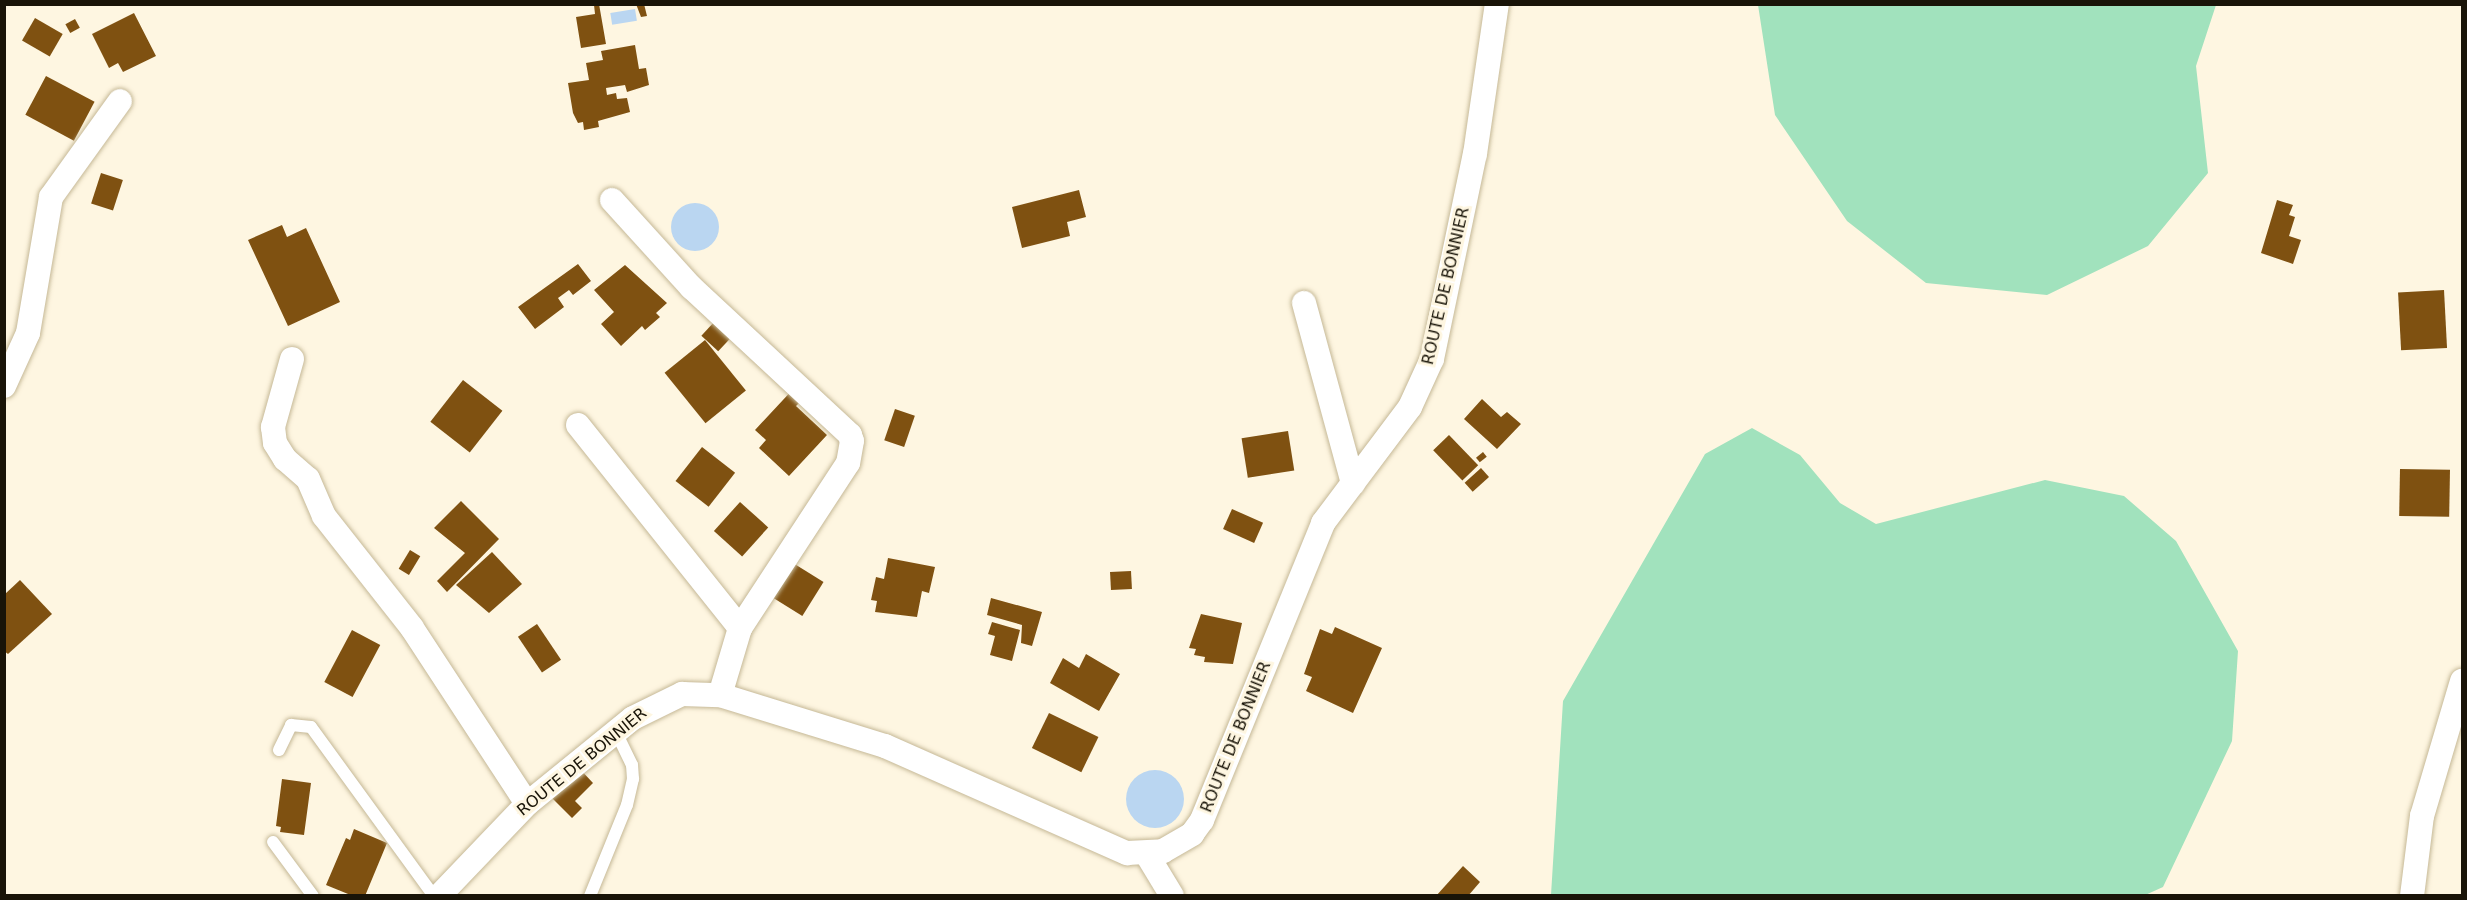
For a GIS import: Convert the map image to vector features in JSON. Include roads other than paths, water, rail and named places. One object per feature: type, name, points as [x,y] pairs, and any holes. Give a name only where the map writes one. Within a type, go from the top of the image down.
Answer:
[{"type":"street","name":"ROUTE DE BONNIER","points":[[440,896],[527,804],[616,732],[655,705],[682,694],[720,694],[885,746],[992,790],[1127,853],[1146,853],[1177,846],[1202,820],[1323,523],[1410,406],[1432,359],[1475,154],[1497,4]]},
{"type":"street","points":[[4,387],[28,333],[51,197],[120,101]]},
{"type":"street","points":[[612,200],[690,287],[850,435],[852,441],[848,463],[740,628],[720,694]]},
{"type":"street","points":[[1304,303],[1353,483]]},
{"type":"street","points":[[292,359],[273,427],[275,444],[285,459],[308,479],[324,516],[412,628],[527,804]]},
{"type":"street","points":[[578,424],[740,628]]},
{"type":"street","points":[[2412,896],[2422,816],[2463,681]]},
{"type":"street","points":[[1146,853],[1172,896]]},
{"type":"lane","points":[[279,750],[291,725],[311,727],[434,896]]},
{"type":"lane","points":[[590,896],[627,805],[633,779],[632,765],[616,732]]},
{"type":"lane","points":[[273,842],[313,896]]},
{"type":"water","points":[[635,9],[637,21],[612,25],[610,13]]},
{"type":"water","points":[[695,203],[712,210],[719,227],[712,244],[695,251],[678,244],[671,227],[678,210]]},
{"type":"water","points":[[1149,770],[1161,770],[1176,778],[1184,793],[1184,805],[1176,820],[1161,828],[1149,828],[1134,820],[1126,805],[1126,793],[1134,778]]}]
